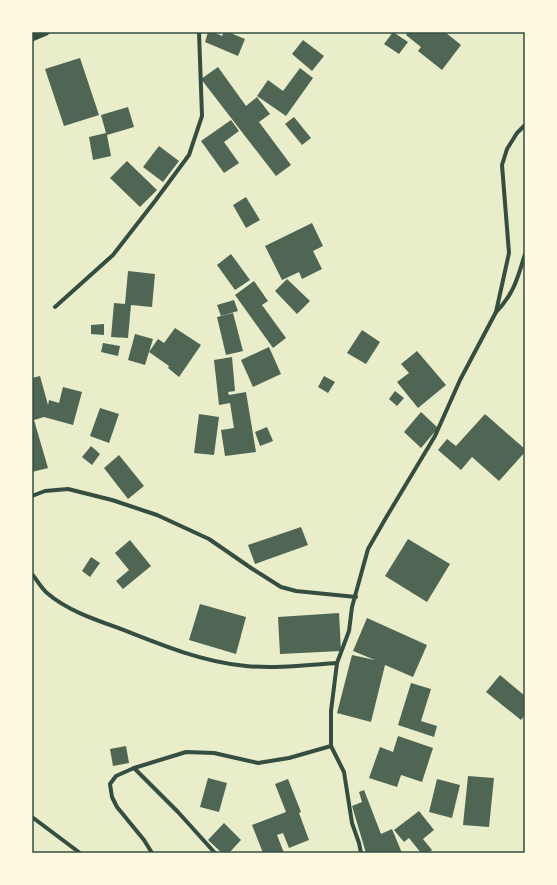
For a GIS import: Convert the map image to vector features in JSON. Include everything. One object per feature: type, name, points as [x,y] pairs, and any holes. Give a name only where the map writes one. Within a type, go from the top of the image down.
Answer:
[{"type":"street","points":[[32,38],[46,32]]},
{"type":"street","points":[[55,307],[113,254],[189,155],[202,116],[199,32]]},
{"type":"street","points":[[361,853],[352,823],[344,772],[331,746],[331,711],[338,663],[349,631],[352,607],[368,549],[435,436],[460,380],[496,312],[509,253],[502,165],[507,148],[517,133],[525,125]]},
{"type":"street","points":[[496,312],[504,304],[515,287],[525,254]]},
{"type":"street","points":[[32,496],[45,491],[68,489],[112,500],[157,515],[209,539],[281,587],[296,591],[356,597]]},
{"type":"street","points":[[32,574],[47,593],[70,608],[161,645],[214,661],[246,666],[282,668],[338,663]]},
{"type":"street","points":[[152,853],[144,840],[117,807],[112,797],[110,784],[116,776],[134,768],[186,752],[214,753],[258,763],[289,758],[331,746]]},
{"type":"street","points":[[134,768],[178,812],[215,853]]},
{"type":"street","points":[[32,817],[80,853]]},
{"type":"building","points":[[208,32],[213,32],[222,36],[224,32],[228,32],[245,39],[238,56],[205,42]]},
{"type":"building","points":[[393,32],[408,42],[399,54],[384,44]]},
{"type":"building","points":[[408,32],[445,32],[461,45],[442,70],[418,51],[421,47],[406,35]]},
{"type":"building","points":[[303,40],[324,56],[312,71],[292,54]]},
{"type":"building","points":[[80,58],[99,115],[64,126],[45,69]]},
{"type":"building","points":[[218,67],[246,106],[257,97],[270,114],[259,122],[291,165],[276,176],[201,79]]},
{"type":"building","points":[[300,68],[313,78],[286,116],[257,96],[268,80],[283,91]]},
{"type":"building","points":[[128,107],[134,127],[107,135],[111,156],[93,160],[89,137],[106,133],[101,115]]},
{"type":"building","points":[[294,117],[311,138],[302,145],[285,124]]},
{"type":"building","points":[[231,120],[239,131],[224,142],[239,163],[224,173],[201,141]]},
{"type":"building","points":[[159,146],[179,161],[163,182],[143,167]]},
{"type":"building","points":[[127,161],[157,190],[140,207],[110,178]]},
{"type":"building","points":[[246,197],[260,220],[246,228],[233,205]]},
{"type":"building","points":[[312,223],[323,246],[313,251],[322,269],[302,279],[299,272],[282,280],[265,246]]},
{"type":"building","points":[[231,254],[250,280],[235,290],[217,265]]},
{"type":"building","points":[[128,271],[155,274],[152,307],[131,305],[128,338],[111,337],[114,303],[125,304]]},
{"type":"building","points":[[287,279],[310,301],[297,314],[275,291]]},
{"type":"building","points":[[254,281],[268,301],[262,305],[286,338],[273,348],[235,295]]},
{"type":"building","points":[[234,300],[238,311],[221,316],[217,305]]},
{"type":"building","points":[[233,313],[243,351],[226,355],[217,317]]},
{"type":"building","points":[[104,324],[104,335],[91,334],[91,325]]},
{"type":"building","points":[[175,328],[201,345],[179,377],[168,368],[169,366],[149,352],[158,339],[164,343]]},
{"type":"building","points":[[362,330],[380,342],[366,364],[347,353]]},
{"type":"building","points":[[135,334],[153,339],[145,365],[128,360]]},
{"type":"building","points":[[103,343],[120,346],[118,356],[101,352]]},
{"type":"building","points":[[269,347],[281,374],[253,387],[241,360]]},
{"type":"building","points":[[417,351],[446,385],[418,408],[397,382],[409,373],[401,364]]},
{"type":"building","points":[[232,357],[235,391],[228,392],[229,395],[246,392],[256,452],[225,456],[221,430],[234,428],[230,403],[219,405],[214,360]]},
{"type":"building","points":[[40,376],[48,405],[49,400],[59,403],[63,387],[82,392],[73,425],[44,417],[34,420],[48,468],[32,472],[32,378]]},
{"type":"building","points":[[324,376],[335,382],[328,393],[318,387]]},
{"type":"building","points":[[395,391],[404,398],[397,406],[389,399]]},
{"type":"building","points":[[100,408],[119,414],[109,443],[90,436]]},
{"type":"building","points":[[421,412],[438,428],[421,448],[404,432]]},
{"type":"building","points":[[199,414],[219,417],[214,455],[194,453]]},
{"type":"building","points":[[485,414],[525,449],[525,452],[499,481],[472,457],[461,470],[438,450],[447,439],[456,446]]},
{"type":"building","points":[[267,427],[273,441],[260,446],[255,432]]},
{"type":"building","points":[[91,446],[100,454],[92,465],[82,457]]},
{"type":"building","points":[[119,455],[144,486],[128,499],[104,468]]},
{"type":"building","points":[[301,527],[308,545],[255,564],[248,545]]},
{"type":"building","points":[[408,539],[450,564],[427,602],[385,576]]},
{"type":"building","points":[[130,540],[151,566],[123,589],[116,581],[129,570],[115,553]]},
{"type":"building","points":[[91,557],[100,563],[90,577],[82,571]]},
{"type":"building","points":[[200,604],[246,617],[236,654],[189,640]]},
{"type":"building","points":[[339,613],[341,651],[280,654],[278,617]]},
{"type":"building","points":[[367,618],[427,645],[413,677],[385,665],[371,722],[337,713],[352,655],[375,660],[353,651]]},
{"type":"building","points":[[500,675],[525,696],[525,715],[521,720],[486,692]]},
{"type":"building","points":[[411,683],[431,689],[421,721],[437,726],[434,737],[398,725]]},
{"type":"building","points":[[398,736],[433,748],[422,782],[401,775],[397,787],[369,778],[380,747],[393,752]]},
{"type":"building","points":[[126,746],[129,763],[113,766],[110,749]]},
{"type":"building","points":[[468,776],[494,778],[489,827],[463,825]]},
{"type":"building","points":[[208,778],[227,783],[219,812],[200,807]]},
{"type":"building","points":[[288,779],[301,812],[299,813],[309,840],[289,848],[283,833],[277,835],[284,853],[263,853],[252,825],[286,812],[275,784]]},
{"type":"building","points":[[437,779],[460,785],[452,818],[429,812]]},
{"type":"building","points":[[364,790],[381,834],[392,829],[402,853],[366,853],[352,806],[362,802],[359,792]]},
{"type":"building","points":[[419,811],[434,830],[423,839],[432,850],[429,853],[421,853],[409,838],[404,842],[394,830]]},
{"type":"building","points":[[224,823],[241,840],[229,853],[222,853],[208,840]]}]
